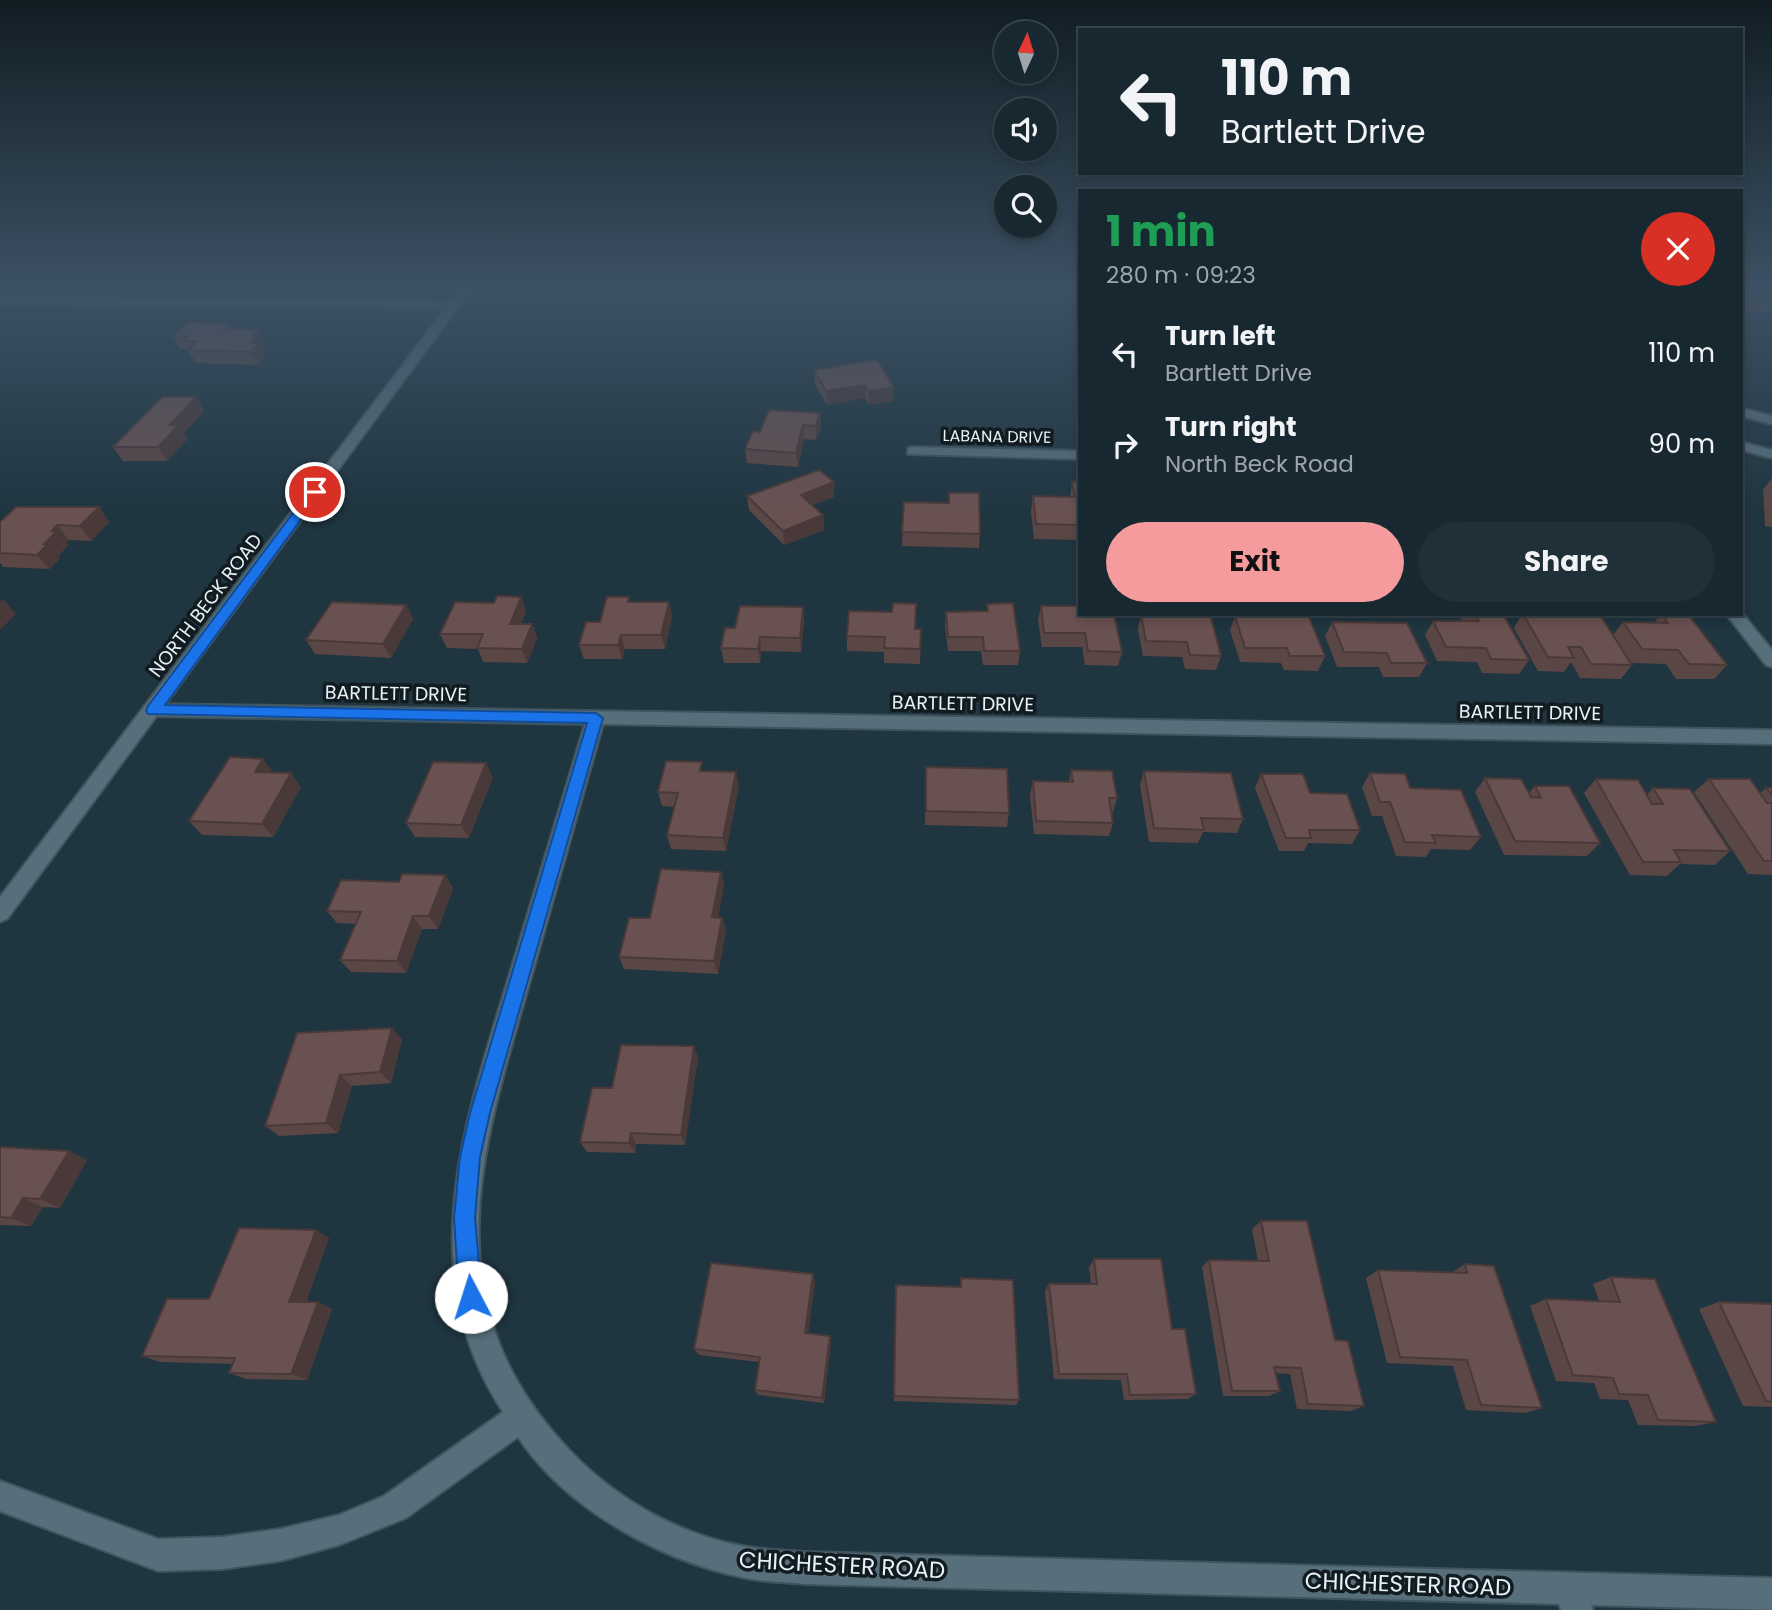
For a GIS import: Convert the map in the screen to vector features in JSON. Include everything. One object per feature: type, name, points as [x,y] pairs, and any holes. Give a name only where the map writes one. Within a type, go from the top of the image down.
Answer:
[{"type":"street","name":"NORTH BECK ROAD","points":[[0,913],[411,363]]},
{"type":"street","points":[[1743,413],[1772,420]]},
{"type":"street","points":[[1743,447],[1772,454]]},
{"type":"street","name":"LABANA DRIVE","points":[[913,451],[1078,455]]},
{"type":"street","points":[[1736,616],[1772,661]]},
{"type":"street","name":"BARTLETT DRIVE","points":[[153,710],[1772,737]]},
{"type":"street","name":"CHICHESTER ROAD","points":[[596,718],[480,1113],[470,1157],[464,1218],[471,1297],[489,1360],[521,1417],[562,1467],[613,1510],[672,1541],[737,1562],[805,1568],[1573,1599],[1772,1594]]},
{"type":"street","points":[[0,1496],[158,1555],[222,1553],[269,1546],[339,1530],[395,1507],[521,1417]]},
{"type":"building","points":[[857,363],[879,363],[894,387],[869,391],[865,385],[826,391],[814,370]]},
{"type":"building","points":[[162,397],[196,397],[170,425],[179,425],[158,447],[113,447]]},
{"type":"building","points":[[769,410],[820,413],[816,426],[803,425],[796,453],[745,449],[753,431],[760,432]]},
{"type":"building","points":[[819,470],[834,482],[801,495],[823,515],[783,531],[747,496]]},
{"type":"building","points":[[1072,482],[1078,482],[1078,525],[1036,524],[1033,496],[1075,497]]},
{"type":"building","points":[[949,493],[979,493],[980,534],[902,532],[904,502],[949,503]]},
{"type":"building","points":[[16,507],[99,507],[80,526],[57,525],[52,531],[57,531],[37,555],[0,553],[0,522]]},
{"type":"building","points":[[497,596],[521,597],[510,624],[532,624],[522,649],[477,648],[483,634],[440,634],[455,602],[494,603]]},
{"type":"building","points":[[607,597],[629,597],[628,602],[669,602],[661,635],[621,635],[618,645],[579,645],[586,622],[600,622]]},
{"type":"building","points":[[332,602],[406,605],[383,644],[306,640]]},
{"type":"building","points":[[893,603],[916,604],[915,629],[921,629],[920,649],[884,648],[885,637],[847,636],[849,611],[892,612]]},
{"type":"building","points":[[1013,603],[1020,651],[984,651],[983,637],[948,637],[946,612],[988,611],[987,604]]},
{"type":"building","points":[[740,606],[803,607],[800,638],[760,637],[758,649],[721,648],[725,628],[735,628]]},
{"type":"building","points":[[1041,606],[1078,606],[1078,616],[1114,616],[1122,652],[1088,651],[1085,633],[1044,633]]},
{"type":"building","points":[[1141,616],[1211,616],[1221,656],[1190,655],[1187,642],[1146,641]]},
{"type":"building","points":[[1235,616],[1309,617],[1325,656],[1290,656],[1287,648],[1245,648]]},
{"type":"building","points":[[1476,616],[1504,616],[1529,660],[1491,659],[1486,648],[1446,647],[1433,621],[1479,621]]},
{"type":"building","points":[[1524,616],[1601,616],[1632,665],[1591,664],[1581,647],[1568,647],[1574,658],[1548,657]]},
{"type":"building","points":[[1663,616],[1690,616],[1727,665],[1689,664],[1678,650],[1642,649],[1623,622],[1668,623]]},
{"type":"building","points":[[1332,622],[1407,623],[1427,663],[1391,663],[1387,653],[1344,652]]},
{"type":"building","points":[[230,757],[263,759],[255,772],[291,773],[262,824],[189,821]]},
{"type":"building","points":[[666,761],[702,762],[700,771],[736,772],[723,838],[667,835],[678,793],[658,792]]},
{"type":"building","points":[[433,762],[486,763],[461,825],[406,823]]},
{"type":"building","points":[[926,767],[1007,769],[1009,813],[926,811]]},
{"type":"building","points":[[1071,770],[1112,771],[1117,798],[1109,798],[1113,823],[1036,821],[1033,781],[1073,782]]},
{"type":"building","points":[[1144,771],[1231,773],[1243,819],[1201,818],[1204,830],[1154,828]]},
{"type":"building","points":[[1370,773],[1405,774],[1410,788],[1461,790],[1481,837],[1432,835],[1436,843],[1405,842],[1390,802],[1380,802]]},
{"type":"building","points":[[1261,774],[1303,774],[1310,793],[1347,794],[1360,830],[1309,830],[1311,838],[1286,838]]},
{"type":"building","points":[[1485,778],[1521,779],[1531,797],[1541,798],[1535,786],[1569,786],[1600,843],[1515,841]]},
{"type":"building","points":[[1596,779],[1638,780],[1652,804],[1663,804],[1653,788],[1690,789],[1730,851],[1674,850],[1681,862],[1643,862]]},
{"type":"building","points":[[1709,779],[1750,779],[1767,803],[1772,803],[1772,861],[1764,861]]},
{"type":"building","points":[[661,869],[721,872],[712,917],[722,918],[714,961],[619,957],[629,918],[650,918]]},
{"type":"building","points":[[402,874],[445,875],[429,916],[413,916],[397,961],[340,960],[361,912],[327,911],[341,880],[399,882]]},
{"type":"building","points":[[392,1028],[380,1072],[340,1075],[326,1123],[265,1126],[297,1033]]},
{"type":"building","points":[[621,1045],[694,1046],[681,1135],[631,1133],[629,1143],[580,1142],[592,1088],[612,1088]]},
{"type":"building","points":[[0,1147],[69,1151],[40,1199],[23,1198],[11,1218],[0,1217]]},
{"type":"building","points":[[1261,1221],[1307,1221],[1335,1340],[1348,1341],[1364,1406],[1308,1404],[1301,1368],[1274,1367],[1280,1391],[1232,1391],[1209,1260],[1269,1261]]},
{"type":"building","points":[[239,1228],[316,1230],[289,1302],[318,1302],[291,1374],[229,1373],[235,1358],[142,1356],[167,1299],[209,1299]]},
{"type":"building","points":[[1094,1259],[1161,1259],[1172,1329],[1185,1329],[1196,1394],[1130,1395],[1127,1374],[1059,1374],[1049,1284],[1097,1284]]},
{"type":"building","points":[[711,1263],[813,1274],[805,1333],[830,1336],[822,1398],[755,1390],[760,1357],[694,1349]]},
{"type":"building","points":[[1465,1264],[1494,1266],[1542,1408],[1481,1405],[1467,1360],[1400,1357],[1378,1270],[1467,1273]]},
{"type":"building","points":[[1611,1277],[1655,1279],[1716,1422],[1658,1420],[1648,1395],[1619,1394],[1613,1378],[1573,1375],[1546,1299],[1620,1302]]},
{"type":"building","points":[[961,1278],[1013,1280],[1019,1400],[894,1396],[896,1285],[961,1287]]},
{"type":"building","points":[[1719,1302],[1772,1304],[1772,1402],[1766,1401]]},
{"type":"route","points":[[315,492],[153,710],[596,718],[480,1113],[470,1157],[464,1218],[471,1297]]}]
